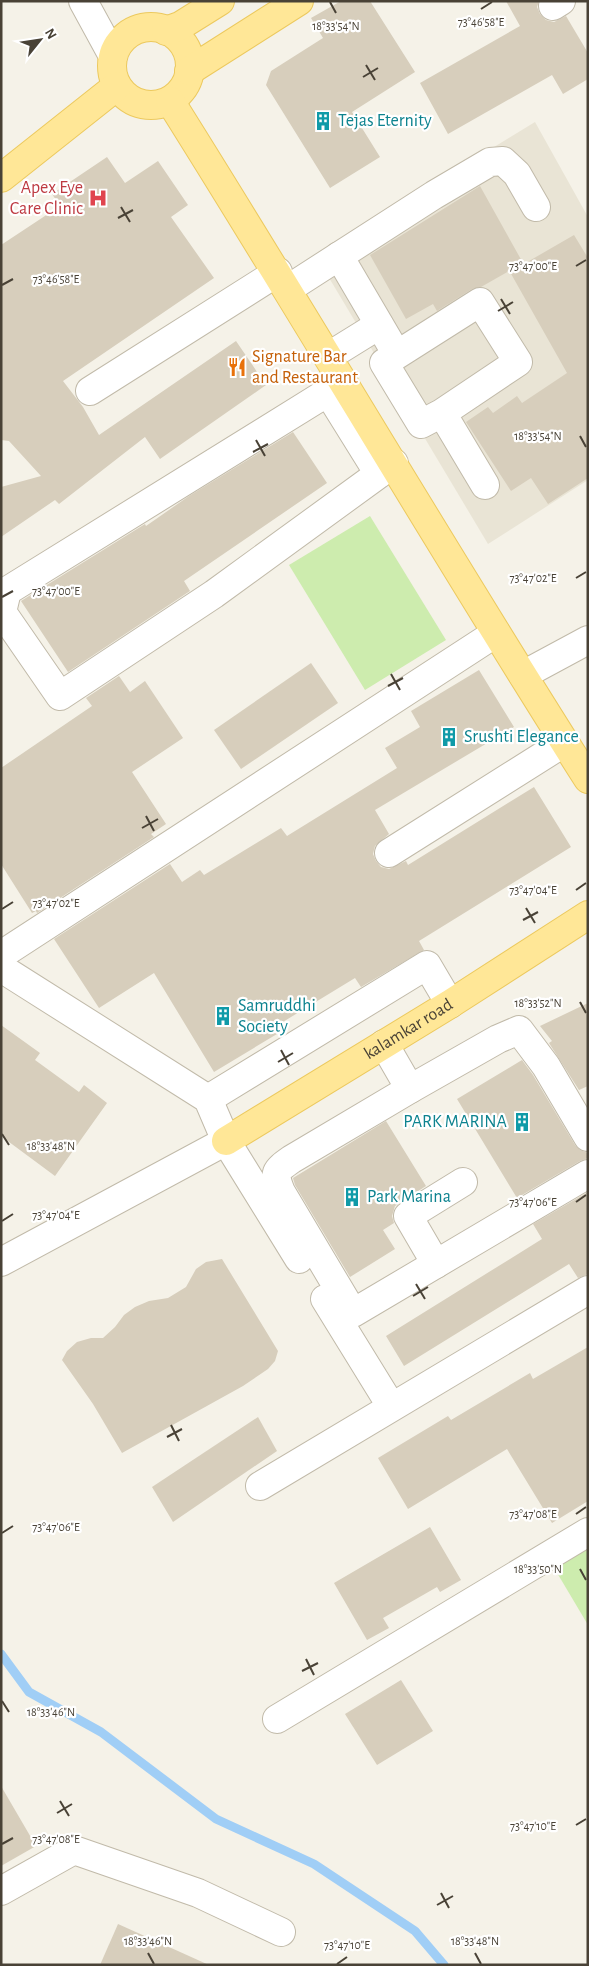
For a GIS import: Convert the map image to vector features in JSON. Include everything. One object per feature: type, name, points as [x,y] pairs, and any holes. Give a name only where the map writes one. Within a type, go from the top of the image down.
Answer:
[{"type":"main road","points":[[166,31],[180,26],[220,1]]},
{"type":"main road","points":[[189,71],[299,1]]},
{"type":"main road","points":[[146,28],[166,31],[175,36],[185,47],[190,62],[188,77],[182,91],[170,101],[156,106],[141,104],[126,97],[117,86],[112,71],[113,56],[120,42],[132,32],[146,28]]},
{"type":"main road","points":[[1,178],[117,86]]},
{"type":"main road","points":[[170,101],[329,356],[386,468],[496,633],[588,778]]},
{"type":"main road","name":"kalamkar road","points":[[226,1141],[450,1004],[588,915]]},
{"type":"street","points":[[83,1],[113,56]]},
{"type":"street","points":[[90,391],[283,280],[339,256],[490,162],[503,161],[518,174],[536,208]]},
{"type":"street","points":[[339,256],[396,353]]},
{"type":"street","points":[[480,302],[518,362],[442,413],[422,424],[384,362],[396,353],[480,302]]},
{"type":"street","points":[[329,356],[379,325]]},
{"type":"street","points":[[328,392],[386,468],[214,594],[60,696],[2,612],[7,592],[328,392]]},
{"type":"street","points":[[442,413],[484,485]]},
{"type":"street","points":[[1,955],[496,633]]},
{"type":"street","points":[[522,675],[588,640]]},
{"type":"street","points":[[389,853],[565,742]]},
{"type":"street","points":[[208,1099],[426,965],[450,1004]]},
{"type":"street","points":[[1,968],[208,1099],[226,1141],[391,1406]]},
{"type":"street","points":[[588,1137],[546,1066],[519,1030],[498,1039],[410,1089],[292,1159],[277,1170],[275,1178],[281,1192],[353,1313],[588,1174]]},
{"type":"street","points":[[384,1044],[410,1089]]},
{"type":"street","points":[[1,1262],[226,1141]]},
{"type":"street","points":[[436,1264],[408,1216],[463,1182]]},
{"type":"street","points":[[260,1486],[588,1290]]},
{"type":"street","points":[[277,1719],[588,1532]]},
{"type":"street","points":[[1,1891],[74,1850],[198,1893],[281,1932]]},
{"type":"shaded area","points":[[535,122],[588,217],[588,480],[488,544],[316,256]]},
{"type":"green space","points":[[370,516],[446,640],[365,690],[289,565]]},
{"type":"green space","points":[[588,1539],[588,1625],[550,1561]]},
{"type":"building","points":[[341,1],[370,1],[415,72],[352,112],[380,157],[330,188],[266,85],[271,71],[323,38],[311,18]]},
{"type":"building","points":[[506,1],[539,1],[537,7],[540,14],[546,20],[554,22],[566,16],[588,53],[588,79],[563,94],[552,75],[448,134],[420,83],[520,26]]},
{"type":"building","points":[[107,157],[125,183],[158,161],[188,205],[171,217],[214,278],[63,381],[83,407],[99,435],[236,341],[266,385],[160,459],[145,437],[59,504],[55,500],[1,537],[1,487],[41,476],[9,441],[1,440],[1,245],[60,206],[52,194]]},
{"type":"building","points":[[480,186],[523,263],[481,287],[472,289],[437,311],[433,304],[406,319],[370,255]]},
{"type":"building","points":[[574,235],[588,258],[588,478],[548,504],[531,478],[511,491],[466,422],[488,407],[493,413],[517,396],[522,403],[567,373],[510,272]]},
{"type":"building","points":[[293,432],[327,483],[184,581],[190,591],[68,672],[21,601],[145,524],[146,526],[189,496]]},
{"type":"building","points":[[311,663],[338,703],[241,769],[214,730]]},
{"type":"building","points":[[479,670],[514,727],[375,810],[389,834],[375,846],[373,854],[376,861],[381,867],[389,869],[406,861],[408,865],[534,787],[571,847],[419,941],[424,950],[361,987],[355,978],[273,1028],[277,1034],[214,1072],[154,973],[99,1008],[54,939],[170,864],[182,882],[200,870],[204,875],[281,828],[287,836],[397,768],[385,748],[420,727],[411,711]]},
{"type":"building","points":[[119,676],[130,692],[145,681],[183,738],[132,772],[166,824],[151,834],[154,837],[37,913],[36,911],[32,913],[1,864],[1,768],[92,706],[86,698]]},
{"type":"building","points":[[588,1003],[588,1086],[579,1090],[549,1043],[552,1041],[540,1026]]},
{"type":"building","points":[[1,1025],[40,1053],[35,1060],[79,1092],[84,1085],[107,1103],[55,1176],[1,1136]]},
{"type":"building","name":"PARK MARINA","points":[[522,1060],[575,1145],[580,1150],[588,1153],[588,1158],[517,1198],[457,1099]]},
{"type":"building","name":"Park Marina","points":[[386,1121],[426,1186],[395,1206],[392,1216],[394,1223],[383,1230],[395,1249],[350,1277],[295,1185],[293,1178]]},
{"type":"building","points":[[588,1192],[588,1274],[578,1278],[569,1264],[404,1366],[386,1336],[542,1239],[533,1224]]},
{"type":"building","points":[[222,1259],[278,1351],[275,1361],[268,1369],[243,1386],[122,1453],[93,1404],[62,1360],[67,1351],[77,1342],[91,1338],[103,1338],[124,1315],[135,1307],[149,1301],[168,1298],[186,1287],[196,1269],[206,1262]]},
{"type":"building","points":[[588,1347],[588,1501],[552,1523],[507,1449],[408,1509],[378,1458],[448,1416],[451,1420],[530,1373],[533,1379]]},
{"type":"building","points":[[258,1417],[277,1451],[173,1522],[152,1487]]},
{"type":"building","points":[[430,1527],[461,1580],[440,1592],[437,1587],[383,1618],[389,1628],[367,1640],[334,1583]]},
{"type":"building","points":[[401,1680],[433,1731],[377,1765],[345,1714]]},
{"type":"building","points":[[1,1786],[36,1846],[1,1866]]},
{"type":"building","points":[[118,1924],[209,1965],[100,1965]]},
{"type":"waterway","points":[[1,1654],[29,1692],[101,1732],[216,1819],[314,1864],[415,1931],[444,1965]]},
{"type":"place","name":"Tejas Eternity","points":[[323,121]]},
{"type":"place","name":"Apex Eye Care Clinic","points":[[98,198]]},
{"type":"place","name":"Signature Bar and Restaurant","points":[[237,367]]},
{"type":"place","name":"Srushti Elegance","points":[[449,737]]},
{"type":"place","name":"Samruddhi Society","points":[[223,1016]]},
{"type":"place","name":"PARK MARINA","points":[[522,1122]]},
{"type":"place","name":"Park Marina","points":[[352,1197]]}]
